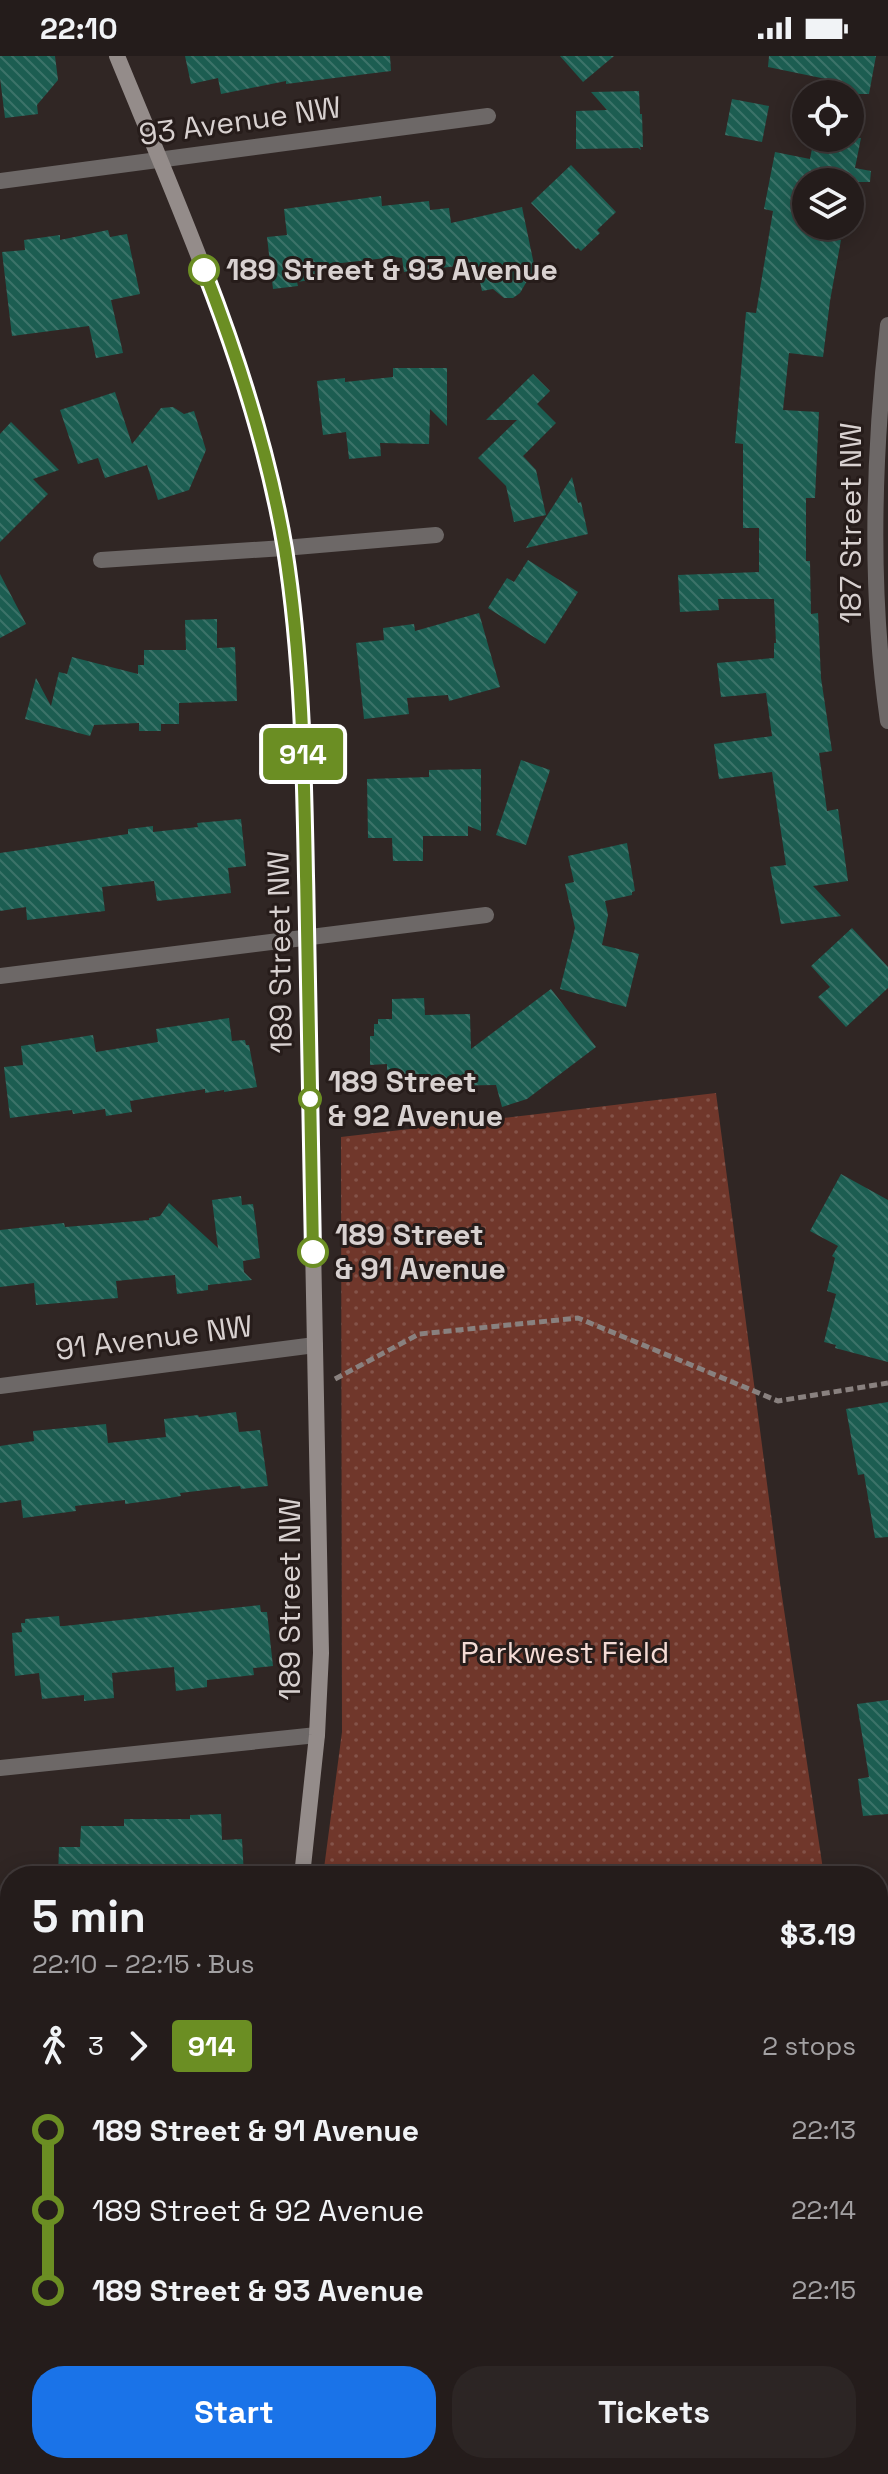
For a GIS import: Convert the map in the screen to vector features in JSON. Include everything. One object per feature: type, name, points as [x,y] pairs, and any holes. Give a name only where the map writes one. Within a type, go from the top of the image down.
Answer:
[{"type":"street","name":"189 Street NW","points":[[117,56],[222,314],[263,449],[284,548],[297,640],[303,734],[308,937],[321,1653],[317,1735],[303,1866]]},
{"type":"street","name":"93 Avenue NW","points":[[0,181],[488,116]]},
{"type":"street","name":"187 Street NW","points":[[888,325],[877,445],[875,543],[878,628],[888,721]]},
{"type":"street","points":[[101,560],[436,535]]},
{"type":"street","points":[[0,976],[486,915]]},
{"type":"street","name":"91 Avenue NW","points":[[0,1386],[315,1345]]},
{"type":"street","points":[[0,1768],[317,1735]]},
{"type":"path","points":[[317,1389],[419,1334],[578,1318],[778,1401],[888,1383]]},
{"type":"green space","name":"Parkwest Field","points":[[716,1093],[780,1583],[822,1866],[324,1866],[342,1732],[341,1137]]},
{"type":"building","points":[[0,56],[55,56],[58,80],[37,105],[38,114],[5,118]]},
{"type":"building","points":[[185,56],[390,56],[391,71],[286,84],[286,81],[221,94],[218,78],[191,84]]},
{"type":"building","points":[[560,56],[614,56],[583,82]]},
{"type":"building","points":[[769,56],[876,56],[869,94],[864,94],[864,80],[826,80],[768,67]]},
{"type":"building","points":[[639,91],[641,150],[576,149],[576,111],[607,110],[591,92]]},
{"type":"building","points":[[732,99],[769,106],[762,142],[725,135]]},
{"type":"building","points":[[775,152],[810,159],[811,152],[858,152],[855,168],[792,168],[792,240],[841,240],[823,357],[789,353],[783,410],[819,412],[815,498],[806,498],[806,561],[810,561],[811,614],[818,613],[821,678],[832,751],[819,753],[827,811],[838,809],[848,881],[813,886],[841,916],[781,924],[770,867],[786,865],[772,772],[719,779],[714,744],[772,736],[766,693],[721,697],[717,663],[774,658],[774,599],[718,599],[719,610],[680,612],[678,575],[759,572],[759,528],[743,528],[743,444],[735,443],[746,312],[756,313],[773,211],[764,209]]},
{"type":"building","points":[[571,165],[616,212],[581,251],[531,203]]},
{"type":"building","points":[[864,170],[871,171],[870,182],[864,182]]},
{"type":"building","points":[[381,196],[382,206],[429,201],[430,210],[449,208],[451,223],[522,207],[537,279],[527,281],[513,298],[504,298],[493,289],[482,291],[476,264],[404,272],[402,258],[395,257],[323,265],[324,278],[273,289],[267,237],[287,235],[284,209]]},
{"type":"building","points":[[108,230],[110,237],[127,234],[140,294],[111,300],[123,353],[96,358],[89,326],[12,336],[2,252],[25,250],[24,240],[60,235],[60,240]]},
{"type":"building","points":[[393,368],[447,368],[447,426],[430,409],[429,444],[380,443],[381,456],[349,459],[346,432],[323,435],[317,381],[345,378],[345,382],[393,377]]},
{"type":"building","points":[[533,374],[550,391],[537,404],[556,423],[523,456],[536,470],[546,515],[514,522],[506,486],[478,458],[517,420],[486,420]]},
{"type":"building","points":[[115,392],[132,444],[161,408],[173,407],[184,414],[194,411],[206,450],[189,490],[158,500],[147,465],[105,478],[98,458],[78,464],[60,410]]},
{"type":"building","points":[[11,422],[59,470],[33,479],[48,494],[0,542],[0,434]]},
{"type":"building","points":[[572,477],[588,534],[526,548]]},
{"type":"building","points":[[528,560],[578,592],[545,644],[488,608],[507,578],[514,582]]},
{"type":"building","points":[[0,574],[26,624],[0,638]]},
{"type":"building","points":[[479,613],[500,687],[449,701],[448,695],[407,698],[409,714],[364,719],[356,643],[384,640],[383,628],[414,624],[415,631]]},
{"type":"building","points":[[217,619],[217,648],[235,647],[237,701],[179,703],[179,724],[161,724],[161,731],[139,731],[139,723],[94,725],[90,736],[25,719],[36,678],[51,706],[59,672],[67,674],[72,657],[138,674],[138,665],[144,665],[144,650],[186,650],[185,620]]},
{"type":"building","points":[[521,760],[550,770],[526,845],[496,835]]},
{"type":"building","points":[[481,769],[481,831],[468,826],[468,836],[423,836],[423,861],[393,861],[392,838],[368,838],[367,779],[429,777],[429,770]]},
{"type":"building","points":[[241,819],[246,866],[228,868],[231,893],[157,901],[154,881],[102,887],[105,911],[27,920],[26,907],[0,911],[0,853],[128,834],[128,829],[153,826],[153,832],[198,827],[197,823]]},
{"type":"building","points":[[627,843],[635,891],[632,895],[605,901],[608,915],[602,945],[639,954],[626,1007],[560,989],[575,928],[565,884],[574,882],[568,856]]},
{"type":"building","points":[[852,928],[888,967],[888,988],[846,1027],[818,997],[830,987],[811,966]]},
{"type":"building","points":[[551,989],[596,1047],[527,1099],[502,1107],[496,1085],[433,1086],[433,1076],[393,1076],[387,1074],[387,1064],[370,1065],[370,1036],[374,1036],[374,1024],[378,1024],[378,1019],[392,1019],[392,999],[424,998],[425,1015],[470,1014],[471,1049]]},
{"type":"building","points":[[229,1018],[232,1041],[245,1040],[249,1045],[257,1087],[205,1093],[205,1089],[130,1101],[132,1112],[106,1116],[105,1109],[10,1118],[4,1067],[23,1065],[21,1046],[93,1035],[96,1052],[158,1042],[156,1029]]},
{"type":"building","points":[[841,1174],[888,1200],[888,1362],[835,1348],[836,1345],[824,1342],[836,1294],[827,1291],[835,1258],[832,1256],[838,1246],[810,1231]]},
{"type":"building","points":[[241,1196],[242,1205],[253,1204],[256,1225],[260,1258],[243,1261],[244,1272],[252,1280],[208,1285],[208,1290],[177,1294],[175,1275],[116,1281],[118,1298],[36,1305],[34,1283],[0,1287],[0,1230],[64,1223],[65,1227],[149,1220],[160,1216],[169,1203],[218,1248],[212,1200]]},
{"type":"building","points":[[888,1402],[888,1537],[875,1538],[864,1474],[858,1475],[846,1409]]},
{"type":"building","points":[[236,1412],[239,1432],[260,1430],[268,1486],[180,1493],[181,1496],[125,1504],[125,1500],[75,1506],[76,1511],[23,1518],[21,1500],[0,1503],[0,1446],[34,1441],[33,1431],[106,1424],[108,1443],[166,1437],[164,1419]]},
{"type":"building","points":[[260,1605],[261,1612],[267,1612],[273,1666],[253,1668],[254,1675],[207,1680],[207,1687],[176,1691],[174,1667],[112,1673],[114,1698],[84,1701],[84,1695],[42,1699],[39,1673],[15,1676],[12,1633],[22,1632],[21,1623],[25,1623],[25,1619],[59,1616],[60,1626],[64,1626]]},
{"type":"building","points":[[888,1700],[888,1814],[863,1816],[858,1779],[869,1777],[857,1704]]},
{"type":"building","points":[[221,1814],[222,1840],[242,1839],[243,1866],[58,1866],[59,1847],[80,1847],[81,1826],[124,1826],[124,1819],[190,1819],[190,1815]]},
{"type":"bus line","name":"914","points":[[204,270],[222,314],[263,449],[284,548],[297,640],[303,734],[313,1252]]},
{"type":"place","name":"189 Street & 93 Avenue","points":[[204,270]]},
{"type":"place","name":"189 Street & 92 Avenue","points":[[310,1099]]},
{"type":"place","name":"189 Street & 91 Avenue","points":[[313,1252]]}]
